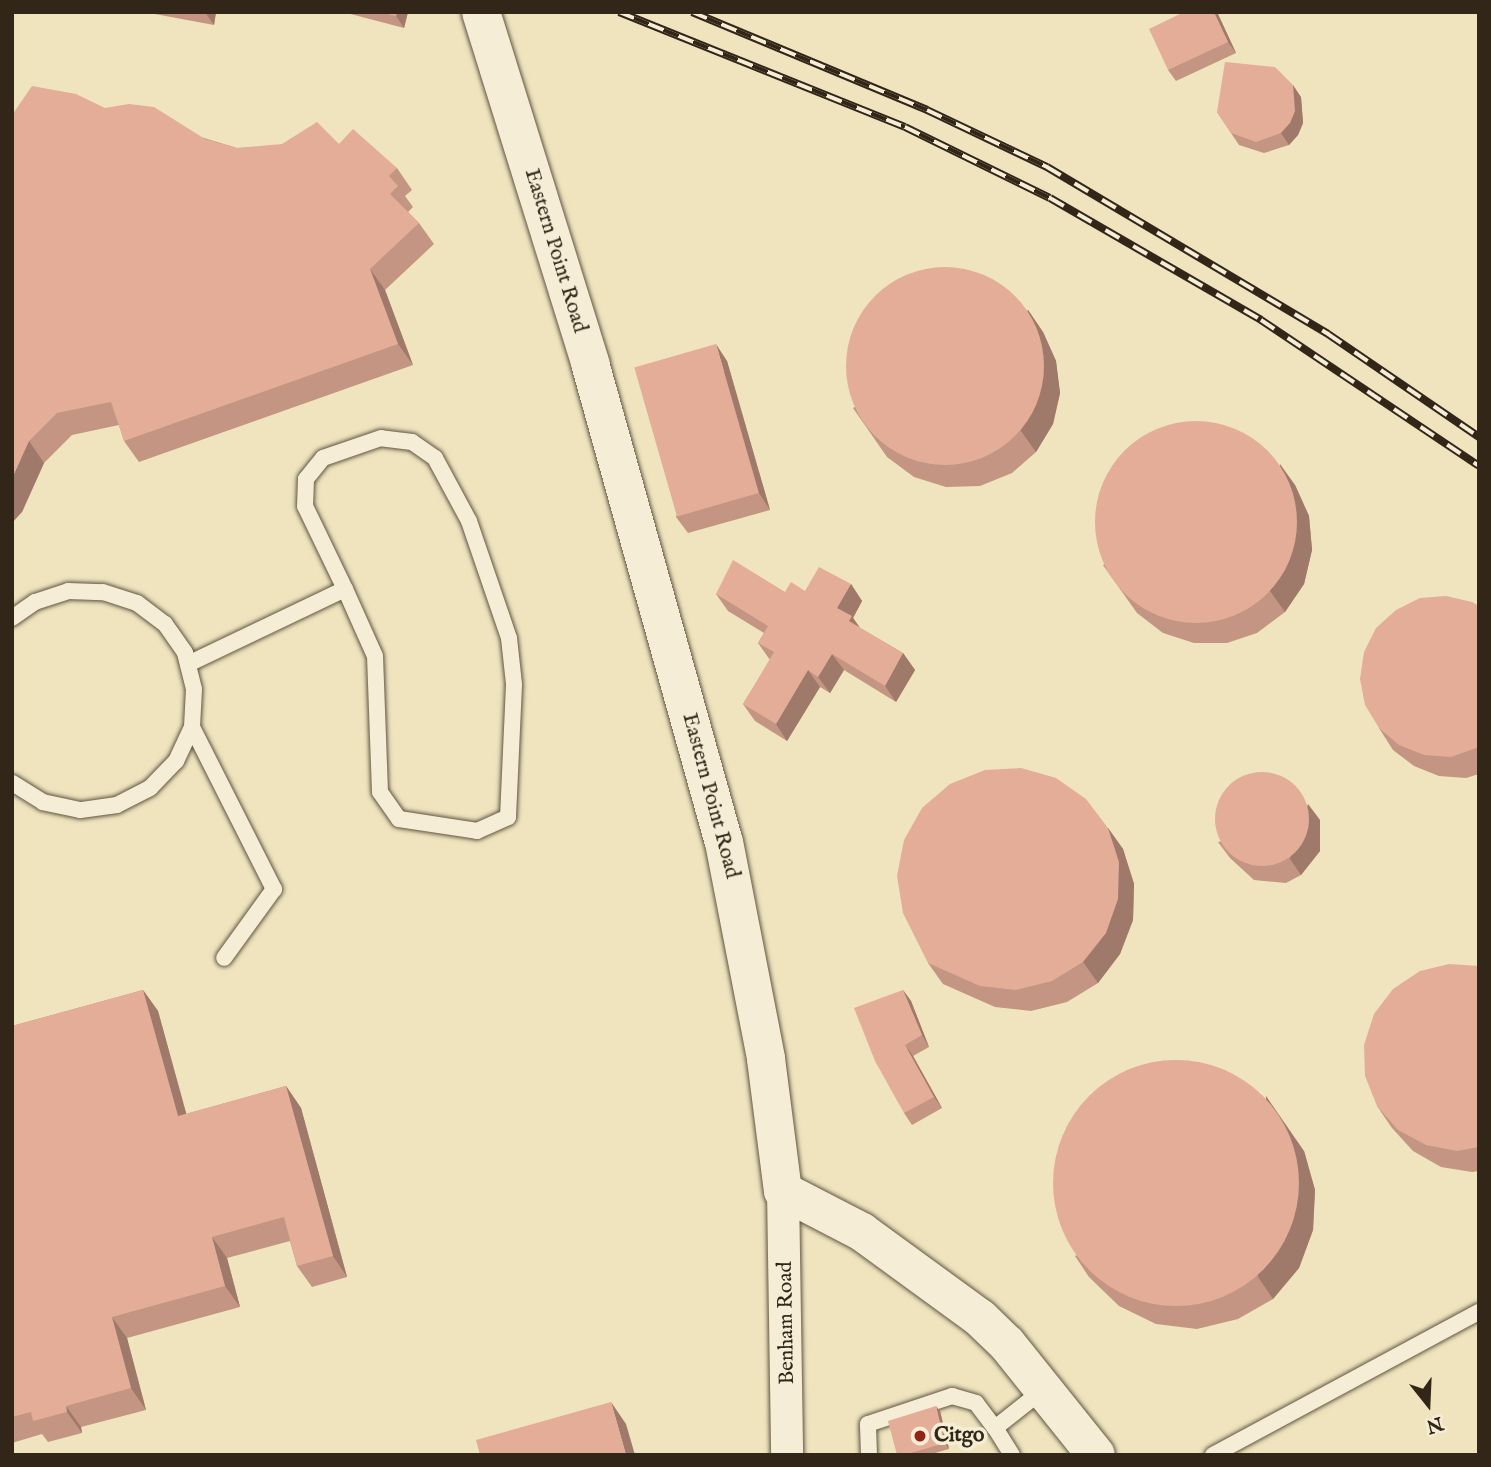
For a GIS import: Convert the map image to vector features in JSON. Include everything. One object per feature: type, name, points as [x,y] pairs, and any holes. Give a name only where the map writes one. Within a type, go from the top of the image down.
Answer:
[{"type":"main road","name":"Eastern Point Road","points":[[481,12],[590,363],[724,842],[768,1071],[783,1191]]},
{"type":"main road","points":[[783,1191],[862,1232],[937,1284],[1007,1344],[1096,1455]]},
{"type":"street","name":"Benham Road","points":[[783,1191],[787,1455]]},
{"type":"lane","points":[[381,438],[412,442],[435,458],[469,522],[509,638],[514,684],[508,817],[477,831],[399,819],[380,792],[375,656],[345,589],[305,506],[306,479],[323,458],[381,438]]},
{"type":"lane","points":[[188,664],[345,589]]},
{"type":"lane","points":[[12,618],[34,602],[68,591],[103,592],[137,603],[165,624],[188,664],[194,689],[192,727],[168,770],[150,788],[117,805],[80,810],[43,802],[12,783]]},
{"type":"lane","points":[[192,727],[274,890],[224,958]]},
{"type":"lane","points":[[1224,1452],[1479,1312]]},
{"type":"lane","points":[[995,1428],[1044,1390]]},
{"type":"lane","points":[[869,1455],[868,1424],[952,1396],[976,1403],[1011,1454]]},
{"type":"building","points":[[380,12],[397,12],[396,16]]},
{"type":"building","points":[[1184,12],[1214,12],[1228,42],[1168,70],[1149,29]]},
{"type":"building","points":[[1225,62],[1275,67],[1293,85],[1295,111],[1290,123],[1281,133],[1256,142],[1231,133],[1217,112]]},
{"type":"building","points":[[32,86],[76,94],[105,108],[129,104],[154,107],[205,139],[237,148],[282,144],[317,122],[339,144],[353,129],[397,168],[389,176],[398,186],[390,194],[419,223],[370,269],[398,344],[124,441],[111,402],[57,413],[29,441],[12,478],[12,115]]},
{"type":"building","points":[[945,267],[983,274],[1000,283],[1015,296],[1028,311],[1037,328],[1044,366],[1037,404],[1028,421],[1015,436],[1000,449],[983,458],[945,465],[907,458],[890,449],[875,436],[862,421],[853,404],[846,366],[853,328],[862,311],[875,296],[890,283],[907,274]]},
{"type":"building","points":[[716,344],[759,493],[677,516],[634,367]]},
{"type":"building","points":[[1196,421],[1235,429],[1252,438],[1267,451],[1280,466],[1289,483],[1297,522],[1289,561],[1280,578],[1267,593],[1252,606],[1235,615],[1196,623],[1157,615],[1140,606],[1125,593],[1112,578],[1103,561],[1095,522],[1103,483],[1112,466],[1125,451],[1140,438],[1157,429]]},
{"type":"building","points":[[733,560],[785,592],[791,582],[805,591],[819,567],[851,584],[837,608],[852,616],[849,621],[903,653],[885,686],[832,654],[818,677],[808,670],[776,724],[743,704],[774,652],[758,643],[768,626],[716,594]]},
{"type":"building","points":[[1446,596],[1479,606],[1479,747],[1451,757],[1424,755],[1399,745],[1379,728],[1365,705],[1360,679],[1364,652],[1376,628],[1396,610],[1420,598]]},
{"type":"building","points":[[1021,768],[1056,778],[1086,799],[1108,828],[1119,862],[1118,899],[1106,933],[1083,962],[1052,981],[1016,990],[980,986],[928,963],[903,913],[897,876],[904,840],[922,808],[950,784],[985,770]]},
{"type":"building","points":[[1262,772],[1280,775],[1295,786],[1306,801],[1309,819],[1306,837],[1295,852],[1280,863],[1262,866],[1244,863],[1229,852],[1218,837],[1215,819],[1218,801],[1229,786],[1244,775]]},
{"type":"building","points":[[1449,964],[1479,966],[1479,1147],[1457,1151],[1426,1145],[1398,1130],[1377,1106],[1365,1076],[1364,1045],[1374,1014],[1393,989],[1420,971]]},
{"type":"building","points":[[143,990],[178,1116],[286,1086],[333,1256],[297,1266],[284,1217],[212,1237],[225,1286],[112,1317],[131,1388],[66,1406],[67,1412],[33,1421],[31,1412],[12,1417],[12,1026]]},
{"type":"building","points":[[903,990],[922,1035],[905,1045],[934,1097],[904,1113],[875,1061],[854,1008]]},
{"type":"building","points":[[1188,1060],[1212,1065],[1234,1074],[1263,1096],[1279,1114],[1290,1136],[1297,1159],[1297,1207],[1290,1230],[1279,1252],[1263,1270],[1245,1286],[1212,1301],[1188,1306],[1164,1306],[1140,1301],[1107,1286],[1073,1252],[1055,1207],[1053,1171],[1058,1147],[1073,1114],[1107,1080],[1152,1062]]},
{"type":"building","points":[[611,1402],[626,1455],[480,1455],[476,1440]]},
{"type":"building","name":"Citgo","points":[[936,1406],[945,1443],[897,1455],[888,1421]]},
{"type":"railway","points":[[619,12],[905,127],[1050,198],[1261,320],[1479,466]]},
{"type":"railway","points":[[692,12],[927,110],[1047,167],[1328,334],[1479,437]]},
{"type":"place","name":"Citgo","points":[[920,1436]]}]
